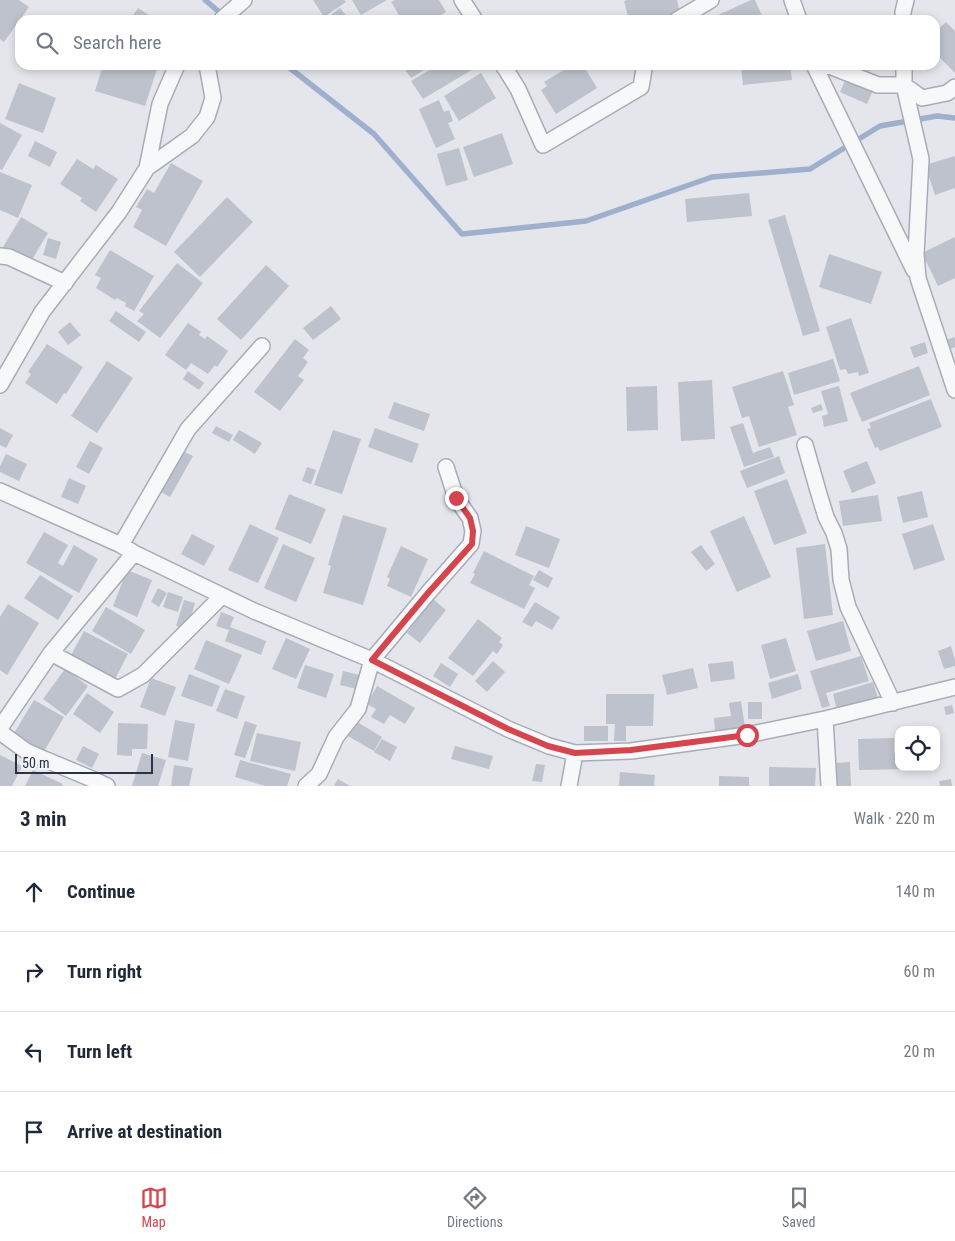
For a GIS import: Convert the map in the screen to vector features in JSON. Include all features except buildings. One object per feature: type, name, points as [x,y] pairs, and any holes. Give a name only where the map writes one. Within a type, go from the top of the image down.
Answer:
[{"type":"street","points":[[226,15],[244,0]]},
{"type":"street","points":[[462,0],[472,15]]},
{"type":"street","points":[[686,15],[711,0]]},
{"type":"street","points":[[792,0],[797,15]]},
{"type":"street","points":[[903,15],[906,0]]},
{"type":"street","points":[[0,385],[42,312],[119,212],[147,168],[160,104],[175,70]]},
{"type":"street","points":[[147,168],[192,136],[207,117],[213,98],[208,70]]},
{"type":"street","points":[[506,70],[518,89],[543,145],[641,87],[644,70]]},
{"type":"street","points":[[816,70],[918,278],[955,390]]},
{"type":"street","points":[[840,70],[878,85],[904,85],[922,98],[947,93],[955,87]]},
{"type":"street","points":[[904,70],[904,85],[921,159],[916,254],[918,278]]},
{"type":"street","points":[[0,256],[9,257],[65,283]]},
{"type":"street","points":[[107,786],[26,750],[0,730],[51,653],[127,549],[188,429],[262,346]]},
{"type":"street","points":[[805,445],[826,517],[839,549],[841,580],[848,607],[893,703]]},
{"type":"street","points":[[306,786],[319,774],[336,737],[358,709],[372,660],[472,544],[473,531],[470,518],[456,498],[446,467]]},
{"type":"street","points":[[0,491],[127,549],[254,611],[372,660],[508,729],[548,746],[575,753],[631,750],[747,735],[825,719],[955,687]]},
{"type":"street","points":[[51,653],[118,690],[143,676],[222,596]]},
{"type":"street","points":[[825,719],[830,786]]},
{"type":"street","points":[[569,786],[575,753]]},
{"type":"waterway","points":[[205,0],[223,15]]},
{"type":"waterway","points":[[292,70],[374,134],[462,234],[586,221],[712,177],[810,169],[880,126],[937,116],[955,118]]},
{"type":"route","points":[[456,498],[470,518],[473,531],[472,544],[372,660],[508,729],[548,746],[575,753],[631,750],[747,735]]}]
